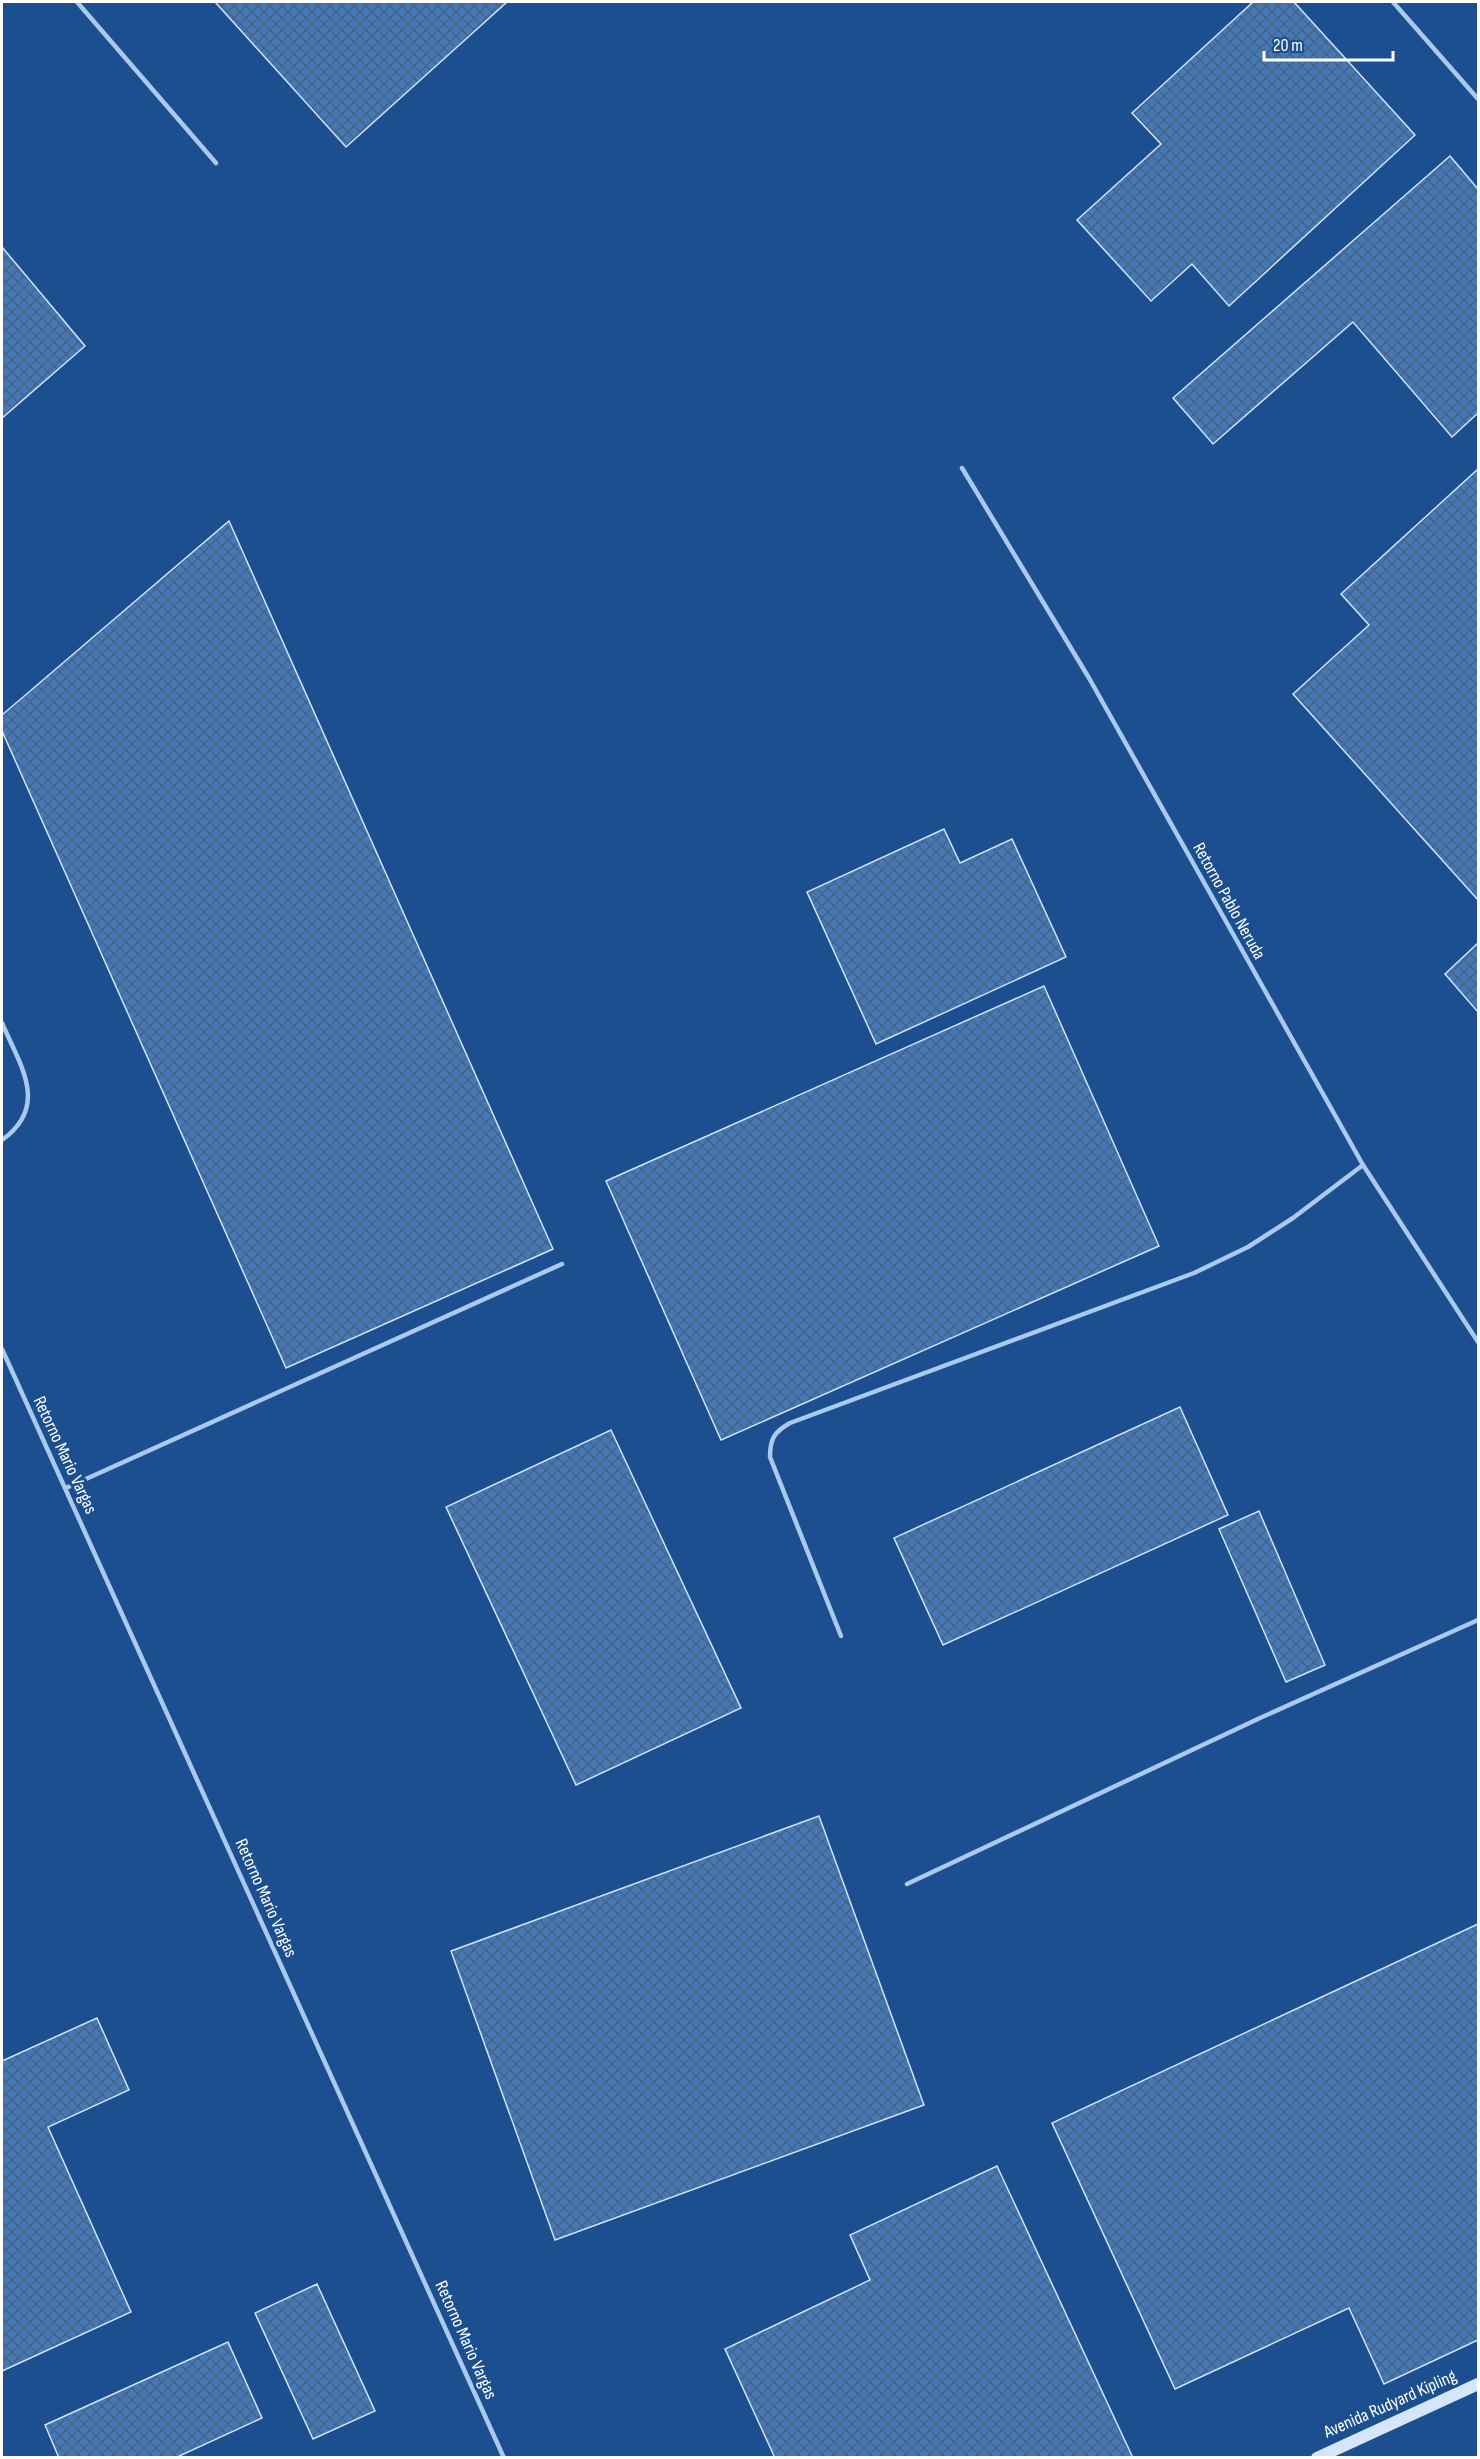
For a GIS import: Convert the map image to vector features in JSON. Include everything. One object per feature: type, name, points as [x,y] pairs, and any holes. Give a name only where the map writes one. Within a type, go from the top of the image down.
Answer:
[{"type":"street","name":"Avenida Rudyard Kipling","points":[[1317,2457],[1479,2384]]},
{"type":"lane","points":[[77,2],[216,163]]},
{"type":"lane","points":[[1393,2],[1479,99]]},
{"type":"lane","name":"Retorno Pablo Neruda","points":[[962,468],[1089,678],[1363,1165],[1479,1342]]},
{"type":"lane","points":[[2,1023],[26,1079],[28,1102],[25,1118],[2,1140]]},
{"type":"lane","points":[[841,1636],[770,1457],[770,1443],[775,1431],[1194,1274],[1248,1247],[1293,1218],[1363,1165]]},
{"type":"lane","points":[[66,1488],[562,1264]]},
{"type":"lane","name":"Retorno Mario Vargas","points":[[2,1349],[504,2457]]},
{"type":"lane","points":[[907,1884],[1260,1718],[1479,1620]]},
{"type":"building","points":[[215,2],[507,2],[346,147]]},
{"type":"building","points":[[1253,2],[1294,2],[1415,135],[1229,306],[1192,264],[1151,301],[1077,220],[1161,144],[1132,113]]},
{"type":"building","points":[[1450,156],[1478,189],[1478,413],[1452,437],[1353,322],[1213,444],[1173,398]]},
{"type":"building","points":[[2,247],[85,346],[2,418]]},
{"type":"building","points":[[1478,469],[1478,900],[1293,694],[1369,625],[1341,594]]},
{"type":"building","points":[[229,521],[553,1249],[286,1368],[2,731],[2,715]]},
{"type":"building","points":[[944,829],[960,863],[1012,839],[1066,957],[876,1044],[807,892]]},
{"type":"building","points":[[1478,943],[1478,1012],[1445,974]]},
{"type":"building","points":[[1044,986],[1159,1246],[721,1440],[606,1181]]},
{"type":"building","points":[[1180,1407],[1228,1515],[943,1645],[894,1538]]},
{"type":"building","points":[[611,1430],[741,1708],[576,1785],[446,1507]]},
{"type":"building","points":[[1259,1511],[1325,1665],[1286,1682],[1219,1529]]},
{"type":"building","points":[[819,1816],[924,2105],[555,2240],[451,1951]]},
{"type":"building","points":[[1478,1924],[1478,2340],[1384,2384],[1349,2308],[1175,2389],[1052,2123]]},
{"type":"building","points":[[97,2018],[129,2090],[48,2127],[131,2312],[2,2371],[2,2061]]},
{"type":"building","points":[[997,2166],[1133,2458],[775,2458],[725,2349],[870,2280],[850,2235]]},
{"type":"building","points":[[317,2284],[375,2411],[313,2439],[255,2313]]},
{"type":"building","points":[[228,2342],[262,2418],[175,2458],[59,2458],[45,2425]]}]
